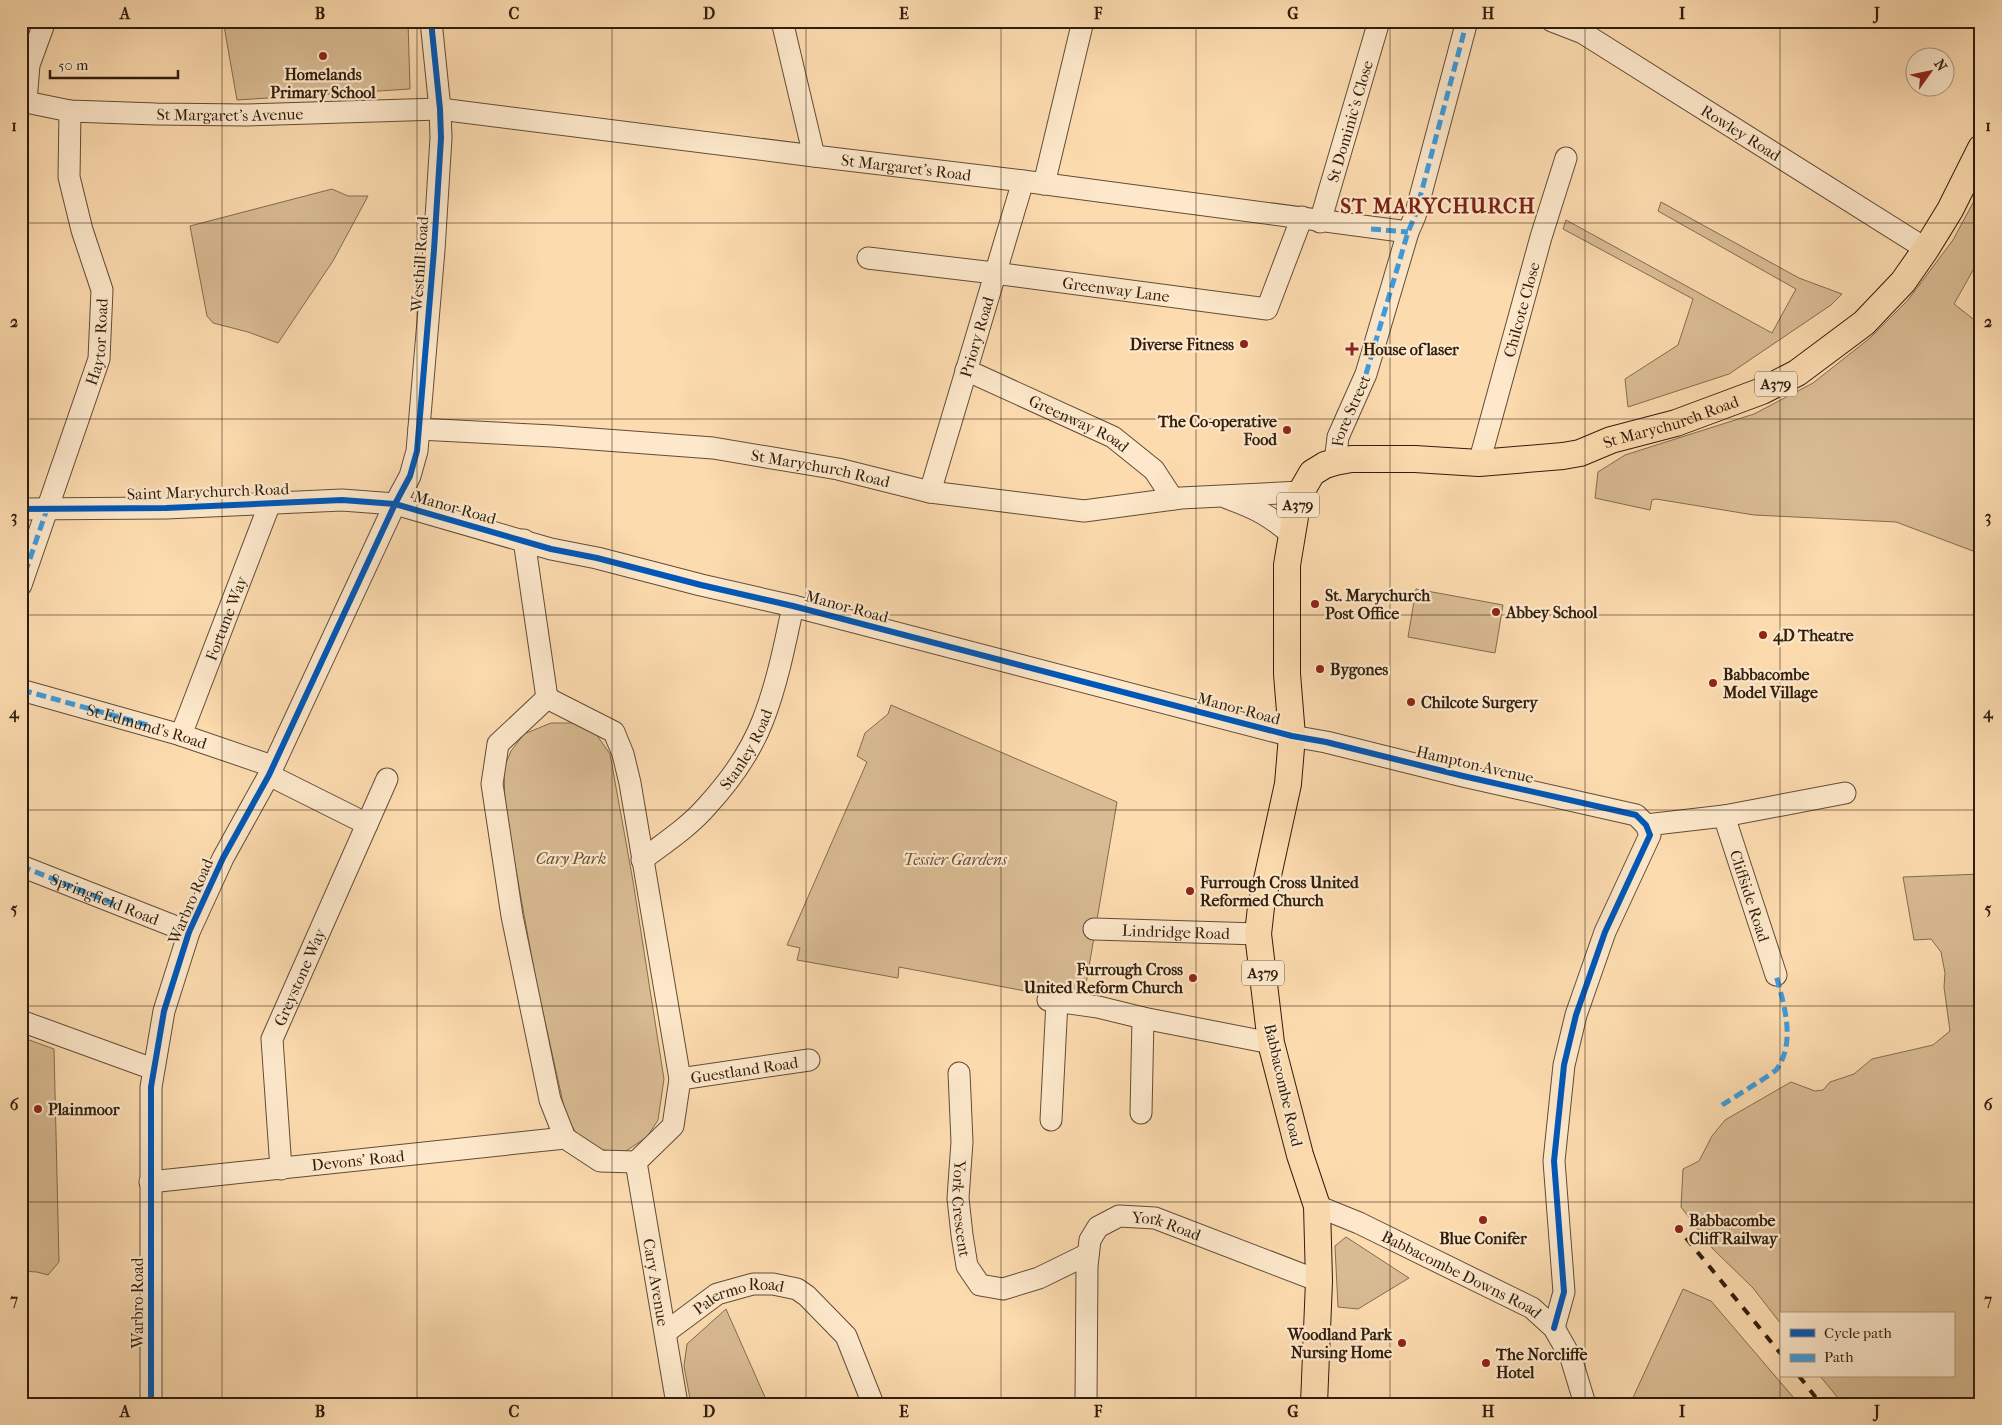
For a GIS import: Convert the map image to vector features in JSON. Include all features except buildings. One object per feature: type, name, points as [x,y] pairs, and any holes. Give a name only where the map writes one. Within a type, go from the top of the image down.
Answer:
[{"type":"main road","name":"St Marychurch Road","points":[[1335,462],[1351,459],[1415,459],[1479,463],[1580,453],[1611,440],[1676,423],[1762,391],[1797,372],[1864,323],[1903,282],[1950,210],[1981,148]]},
{"type":"main road","name":"Fore Street","points":[[1292,736],[1287,674],[1287,564],[1301,492],[1312,473],[1325,465],[1335,462]]},
{"type":"main road","name":"Babbacombe Road","points":[[1292,736],[1288,784],[1261,907],[1258,934],[1271,1043],[1300,1154],[1318,1206],[1319,1281],[1314,1404]]},
{"type":"street","points":[[23,102],[29,65],[46,21]]},
{"type":"street","name":"Westhill Road","points":[[395,504],[410,476],[417,451],[434,250],[440,109],[431,21]]},
{"type":"street","points":[[782,21],[814,156]]},
{"type":"street","points":[[1044,184],[1083,21]]},
{"type":"street","name":"St Dominic's Close","points":[[1311,219],[1379,21]]},
{"type":"street","name":"Fore Street","points":[[1335,462],[1338,437],[1366,374],[1408,232],[1415,216],[1467,21]]},
{"type":"street","name":"Rowley Road","points":[[1552,21],[1583,33],[1896,228],[1926,249]]},
{"type":"street","name":"St Margaret's Avenue","points":[[23,102],[70,111],[246,115],[440,109]]},
{"type":"street","name":"St Margaret's Road","points":[[440,109],[1023,181],[1311,219],[1371,229],[1408,232]]},
{"type":"street","name":"Haytor Road","points":[[23,579],[99,359],[102,290],[82,230],[69,177],[70,111]]},
{"type":"street","name":"Chilcote Close","points":[[1479,463],[1541,237],[1566,158]]},
{"type":"street","name":"Priory Road","points":[[930,492],[1023,181]]},
{"type":"street","name":"Greenway Lane","points":[[868,258],[1267,309],[1311,219]]},
{"type":"street","name":"Greenway Road","points":[[966,370],[1113,437],[1154,470],[1173,499]]},
{"type":"street","name":"St Marychurch Road","points":[[419,429],[552,436],[713,448],[838,469],[930,492],[1084,511],[1173,499],[1301,492]]},
{"type":"street","name":"St Marychurch Road","points":[[1220,496],[1258,509],[1293,536]]},
{"type":"street","name":"Saint Marychurch Road","points":[[21,509],[166,508],[342,500],[395,504]]},
{"type":"street","name":"Fortune Way","points":[[181,735],[270,503]]},
{"type":"street","name":"Manor Road","points":[[395,504],[551,549],[597,558],[793,606],[1292,736]]},
{"type":"street","name":"Warbro Road","points":[[151,1404],[151,1087],[164,1011],[189,932],[223,858],[270,771],[395,504]]},
{"type":"street","points":[[524,540],[547,698]]},
{"type":"street","name":"Stanley Road","points":[[642,860],[706,807],[733,774],[745,754],[763,721],[782,660],[793,606]]},
{"type":"street","name":"St Edmund's Road","points":[[21,690],[181,735],[270,771]]},
{"type":"street","points":[[547,698],[614,732],[623,754],[630,783],[680,1079],[673,1126],[636,1162],[600,1161],[565,1138],[550,1100],[512,916],[492,784],[498,744],[547,698]]},
{"type":"street","name":"Hampton Avenue","points":[[1292,736],[1326,742],[1462,776],[1636,815],[1646,825]]},
{"type":"street","points":[[270,771],[366,824]]},
{"type":"street","name":"Greystone Way","points":[[281,1169],[272,1039],[387,780]]},
{"type":"street","points":[[1554,1328],[1564,1292],[1554,1162],[1564,1065],[1576,1015],[1605,932],[1650,836],[1646,825],[1724,816],[1845,793]]},
{"type":"street","name":"Cliffside Road","points":[[1724,816],[1776,976]]},
{"type":"street","name":"Springfield Road","points":[[21,866],[189,932]]},
{"type":"street","name":"Lindridge Road","points":[[1094,929],[1258,934]]},
{"type":"street","points":[[1051,1120],[1052,1000],[1098,1007],[1142,1018],[1271,1043]]},
{"type":"street","points":[[1141,1113],[1142,1018]]},
{"type":"street","points":[[21,1021],[153,1069]]},
{"type":"street","name":"Guestland Road","points":[[680,1079],[809,1060]]},
{"type":"street","name":"York Crescent","points":[[959,1073],[962,1142],[958,1198],[967,1266],[980,1285],[1003,1289],[1039,1278],[1088,1254]]},
{"type":"street","name":"Devons' Road","points":[[150,1182],[565,1138]]},
{"type":"street","name":"Cary Avenue","points":[[636,1162],[677,1404]]},
{"type":"street","name":"Babbacombe Downs Road","points":[[1318,1206],[1359,1223],[1532,1308],[1554,1328],[1571,1358],[1585,1404]]},
{"type":"street","name":"York Road","points":[[1086,1404],[1088,1254],[1090,1240],[1098,1227],[1119,1216],[1156,1218],[1319,1281]]},
{"type":"street","name":"Palermo Road","points":[[666,1332],[718,1294],[753,1284],[773,1284],[797,1289],[807,1296],[846,1336],[873,1404]]},
{"type":"green space","name":"Homelands Primary School","points":[[257,21],[408,21],[410,89],[237,100],[224,26]]},
{"type":"green space","points":[[1981,188],[1981,256],[1954,304],[1981,325],[1981,554],[1896,522],[1754,515],[1656,499],[1652,500],[1650,510],[1595,498],[1598,472],[1625,455],[1754,414],[1813,383],[1870,338],[1908,300],[1953,240]]},
{"type":"green space","points":[[332,189],[348,196],[368,196],[333,261],[278,343],[248,332],[213,323],[207,316],[190,226]]},
{"type":"green space","points":[[1661,202],[1799,278],[1842,294],[1831,305],[1729,374],[1628,407],[1625,379],[1678,345],[1693,299],[1563,229],[1566,220],[1772,333],[1796,289],[1658,211]]},
{"type":"green space","points":[[1416,589],[1503,605],[1495,653],[1408,637]]},
{"type":"green space","name":"Tessier Gardens","points":[[891,705],[1117,802],[1083,1002],[899,967],[898,978],[797,960],[800,948],[787,945],[867,762],[857,756],[865,733],[888,714]]},
{"type":"green space","name":"Cary Park","points":[[551,723],[575,723],[596,734],[610,754],[633,881],[664,1079],[658,1120],[647,1137],[623,1153],[598,1149],[579,1138],[566,1116],[536,981],[505,809],[504,768],[511,751],[524,734]]},
{"type":"green space","points":[[1981,874],[1981,1404],[1843,1404],[1822,1378],[1954,1378],[1954,1312],[1780,1312],[1780,1323],[1753,1288],[1713,1249],[1681,1207],[1683,1169],[1699,1161],[1712,1136],[1725,1120],[1791,1082],[1815,1091],[1823,1090],[1830,1082],[1854,1074],[1872,1059],[1933,1045],[1950,1031],[1944,987],[1945,973],[1941,952],[1931,939],[1914,940],[1903,877]]},
{"type":"green space","name":"Plainmoor","points":[[21,1037],[54,1049],[59,1262],[48,1275],[21,1271]]},
{"type":"green space","points":[[1346,1237],[1409,1278],[1358,1309],[1338,1307],[1335,1246]]},
{"type":"green space","points":[[1683,1289],[1711,1301],[1799,1404],[1630,1404]]},
{"type":"green space","points":[[726,1309],[768,1404],[691,1404],[684,1366],[687,1344]]},
{"type":"railway","points":[[1686,1238],[1780,1353]]},
{"type":"railway","points":[[1801,1378],[1821,1404]]},
{"type":"marked path","points":[[1366,374],[1408,232],[1415,216],[1467,21]]},
{"type":"marked path","points":[[1371,229],[1408,232]]},
{"type":"marked path","points":[[25,573],[47,509]]},
{"type":"marked path","points":[[22,690],[148,725]]},
{"type":"marked path","points":[[21,866],[117,905]]},
{"type":"marked path","points":[[1722,1105],[1774,1072],[1783,1058],[1786,1047],[1787,1023],[1776,975]]},
{"type":"cycle path","points":[[151,1404],[151,1087],[164,1011],[189,932],[223,858],[269,775],[395,504],[410,476],[417,451],[434,250],[441,138],[431,21]]},
{"type":"cycle path","points":[[21,509],[166,508],[342,500],[395,504],[551,549],[597,558],[793,606],[1292,736],[1326,742],[1463,776],[1636,815],[1646,825],[1650,835],[1605,932],[1576,1015],[1564,1065],[1554,1161],[1564,1292],[1554,1328]]},
{"type":"place","name":"Homelands Primary School","points":[[323,56]]},
{"type":"place","name":"Diverse Fitness","points":[[1244,344]]},
{"type":"place","name":"House of laser","points":[[1352,349]]},
{"type":"place","name":"The Co-operative Food","points":[[1287,430]]},
{"type":"place","name":"St. Marychurch Post Office","points":[[1315,604]]},
{"type":"place","name":"Abbey School","points":[[1496,612]]},
{"type":"place","name":"4D Theatre","points":[[1763,635]]},
{"type":"place","name":"Bygones","points":[[1320,669]]},
{"type":"place","name":"Babbacombe Model Village","points":[[1713,683]]},
{"type":"place","name":"Chilcote Surgery","points":[[1411,702]]},
{"type":"place","name":"Furrough Cross United Reformed Church","points":[[1190,891]]},
{"type":"place","name":"Furrough Cross United Reform Church","points":[[1193,978]]},
{"type":"place","name":"Plainmoor","points":[[38,1109]]},
{"type":"place","name":"Blue Conifer","points":[[1483,1220]]},
{"type":"place","name":"Babbacombe Cliff Railway","points":[[1679,1229]]},
{"type":"place","name":"Woodland Park Nursing Home","points":[[1402,1343]]},
{"type":"place","name":"The Norcliffe Hotel","points":[[1486,1363]]},
{"type":"district","name":"ST MARYCHURCH","points":[[1438,206]]}]
